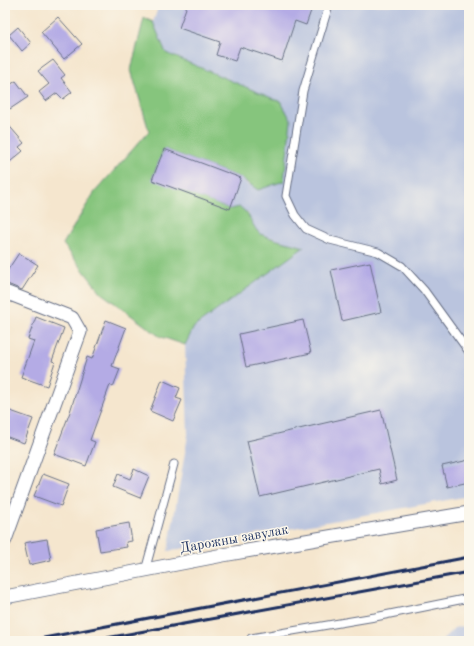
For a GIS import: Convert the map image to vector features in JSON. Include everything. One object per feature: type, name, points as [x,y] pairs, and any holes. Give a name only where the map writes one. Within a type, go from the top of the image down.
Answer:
[{"type":"street","points":[[5,292],[72,318],[80,332],[5,540]]},
{"type":"street","name":"Дарожны завулак","points":[[5,597],[223,555],[469,514]]},
{"type":"lane","points":[[329,5],[303,91],[286,196],[295,215],[306,229],[330,240],[378,252],[402,266],[424,290],[469,352]]},
{"type":"lane","points":[[145,571],[174,464]]},
{"type":"lane","points":[[251,638],[374,617],[469,598]]},
{"type":"shaded area","points":[[159,5],[469,5],[469,496],[168,551],[188,435],[185,345],[194,327],[303,247],[259,234],[251,222],[248,213],[230,209],[152,180],[164,149],[241,178],[250,186],[281,102],[166,53],[153,22]]},
{"type":"shaded area","points":[[469,625],[469,641],[441,641],[454,628]]},
{"type":"green space","points":[[144,18],[153,22],[166,53],[281,102],[291,120],[284,181],[258,190],[241,178],[164,149],[152,179],[230,209],[240,207],[261,234],[273,239],[304,247],[194,327],[185,345],[159,336],[101,293],[63,244],[94,193],[149,131],[131,70]]},
{"type":"building","points":[[187,5],[313,5],[306,25],[295,21],[282,61],[240,47],[235,61],[216,55],[220,42],[179,28]]},
{"type":"building","points":[[58,17],[82,44],[64,59],[41,32]]},
{"type":"building","points":[[18,27],[31,43],[22,51],[9,35]]},
{"type":"building","points":[[53,60],[65,75],[61,78],[72,92],[63,99],[57,93],[46,101],[39,92],[49,84],[38,71]]},
{"type":"building","points":[[16,81],[28,97],[10,109],[5,102],[5,88]]},
{"type":"building","points":[[5,121],[24,143],[19,147],[23,151],[5,166]]},
{"type":"building","points":[[164,149],[241,178],[230,209],[152,180]]},
{"type":"building","points":[[19,253],[38,265],[22,290],[5,283],[5,274]]},
{"type":"building","points":[[370,262],[381,312],[342,321],[331,270]]},
{"type":"building","points":[[36,317],[64,328],[52,361],[55,362],[47,386],[21,377],[34,341],[28,339]]},
{"type":"building","points":[[106,320],[126,328],[112,366],[120,369],[113,387],[110,385],[90,440],[95,442],[86,466],[54,454],[70,412],[87,357],[92,359]]},
{"type":"building","points":[[303,320],[311,353],[246,367],[239,334]]},
{"type":"building","points":[[162,380],[180,388],[176,398],[182,400],[173,421],[150,411]]},
{"type":"building","points":[[5,409],[33,419],[24,443],[5,436]]},
{"type":"building","points":[[381,410],[397,480],[382,484],[379,469],[260,497],[247,441]]},
{"type":"building","points":[[469,460],[469,482],[447,487],[442,466]]},
{"type":"building","points":[[134,469],[149,476],[140,498],[113,487],[118,474],[130,479]]},
{"type":"building","points":[[43,474],[69,484],[61,506],[34,496]]},
{"type":"building","points":[[129,523],[132,541],[126,542],[127,547],[100,551],[96,529]]},
{"type":"building","points":[[47,539],[51,560],[29,565],[24,543]]},
{"type":"railway","points":[[28,641],[469,557]]},
{"type":"railway","points":[[90,641],[469,572]]}]
